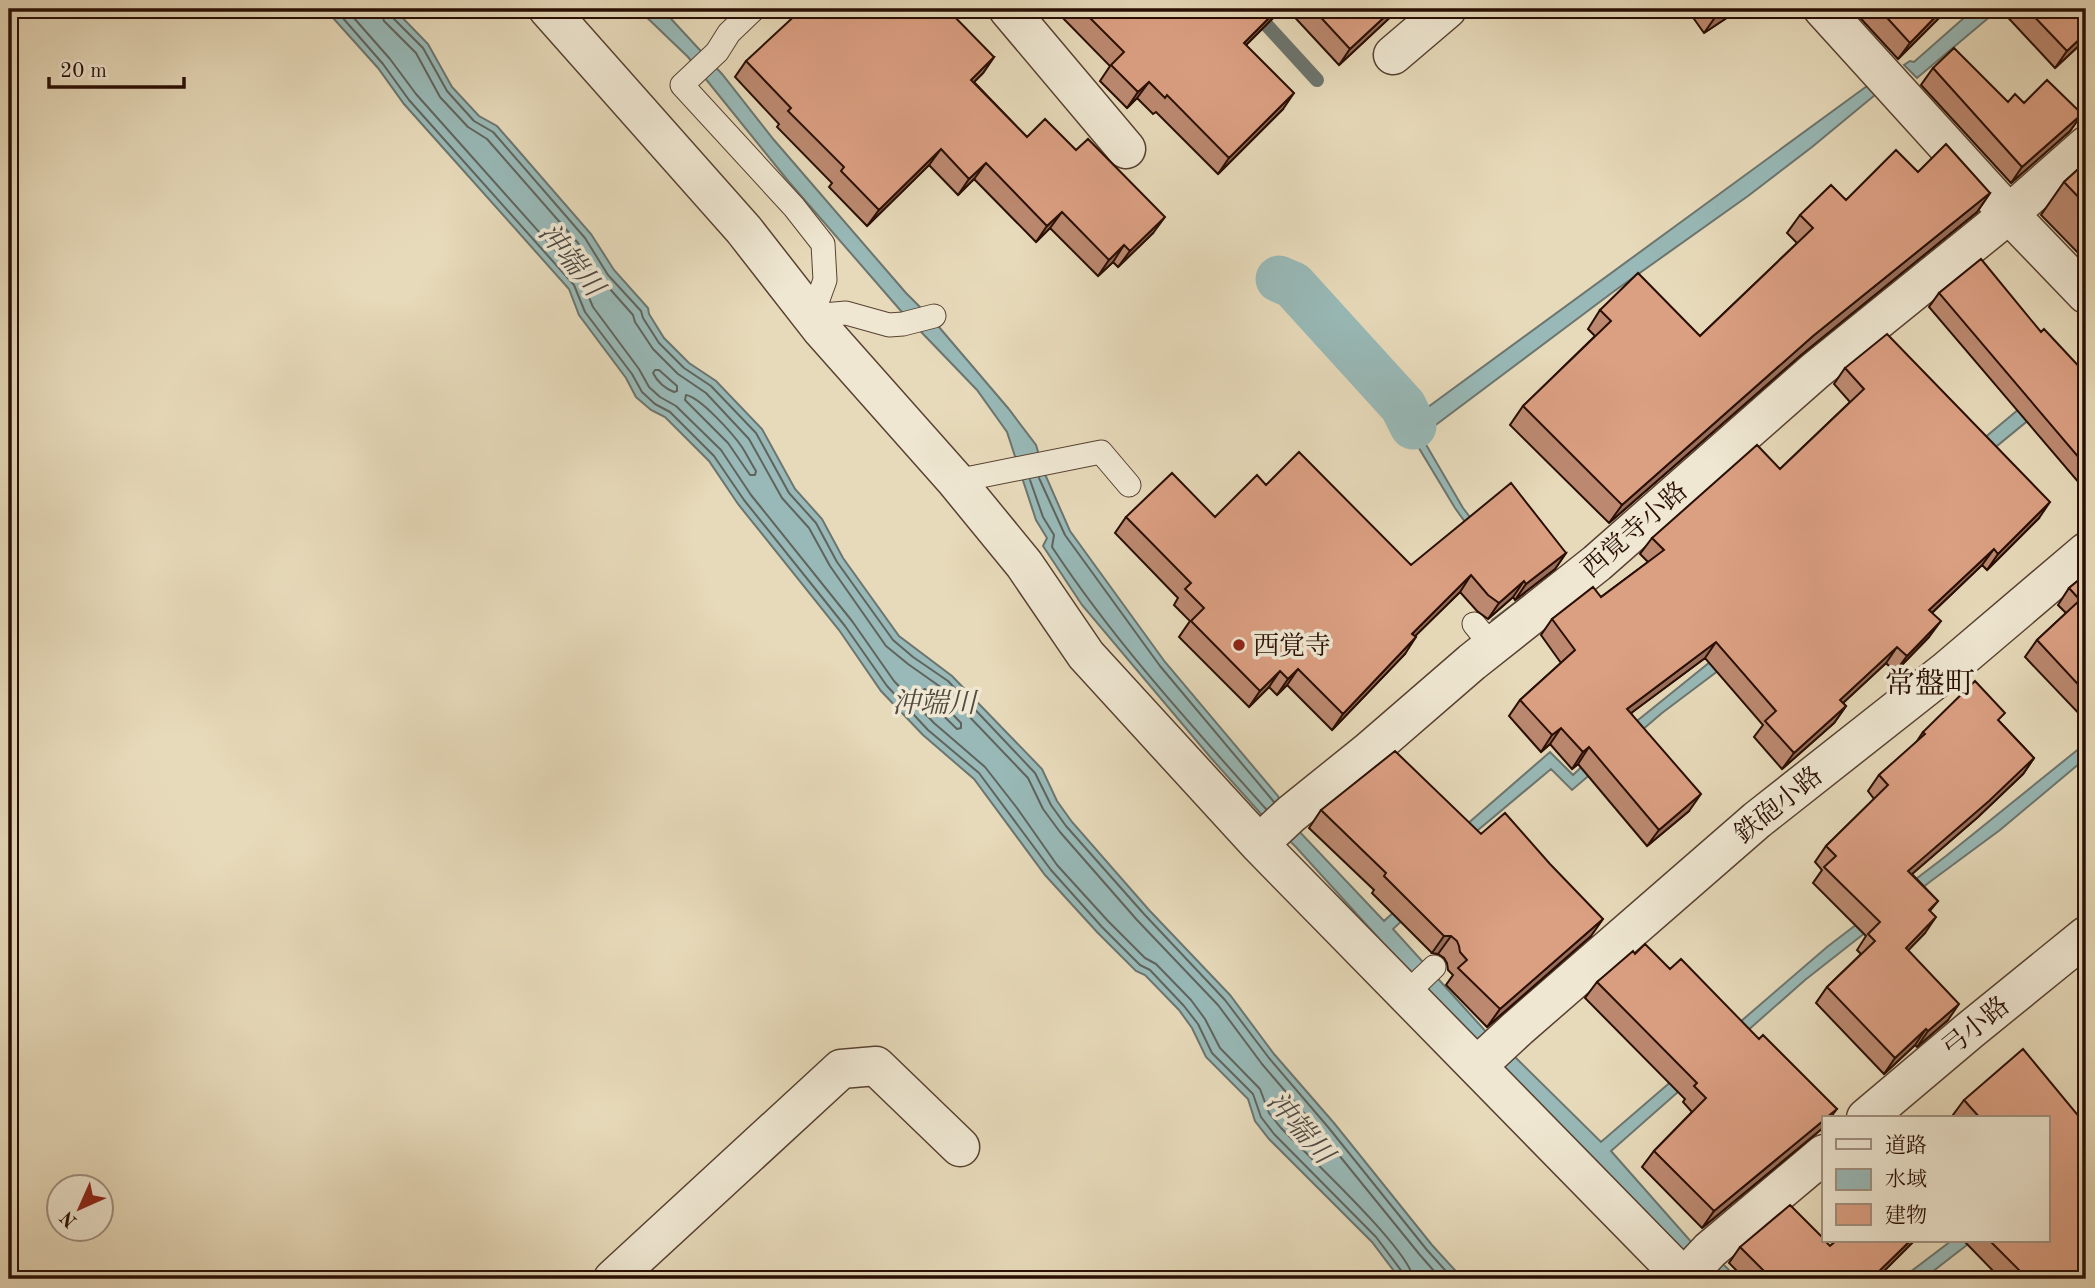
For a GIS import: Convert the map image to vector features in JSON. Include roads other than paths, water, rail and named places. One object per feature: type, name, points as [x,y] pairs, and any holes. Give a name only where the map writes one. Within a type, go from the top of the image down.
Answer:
[{"type":"street","points":[[548,9],[744,230],[812,316],[956,481],[1024,564],[1086,655],[1274,829],[1412,988],[1482,1062],[1693,1269],[1822,1156]]},
{"type":"street","points":[[1008,9],[1126,149]]},
{"type":"street","points":[[1393,55],[1447,9]]},
{"type":"street","points":[[1822,9],[2008,214],[2086,293]]},
{"type":"street","name":"西覚寺小路","points":[[1274,829],[1368,752],[1485,637],[1597,563],[1815,371],[2008,214],[2086,146]]},
{"type":"street","name":"鉄砲小路","points":[[1482,1062],[1757,820],[1946,671],[2086,552]]},
{"type":"street","name":"弓小路","points":[[1868,1116],[2086,936]]},
{"type":"street","points":[[613,1279],[841,1069],[876,1066],[960,1147]]},
{"type":"lane","points":[[754,9],[729,33],[717,52],[682,85],[794,207],[823,244],[825,280],[812,316],[846,313],[889,325],[934,316]]},
{"type":"lane","points":[[956,481],[1101,452],[1129,485]]},
{"type":"lane","points":[[1412,988],[1434,967]]},
{"type":"water","name":"沖端川","points":[[325,9],[394,9],[428,44],[452,87],[479,116],[497,126],[591,234],[614,270],[648,308],[664,338],[689,363],[716,381],[762,429],[795,489],[822,519],[843,558],[899,636],[952,676],[1042,769],[1057,801],[1072,822],[1149,910],[1230,995],[1274,1054],[1463,1279],[1400,1279],[1372,1242],[1269,1139],[1255,1121],[1248,1099],[1206,1057],[1192,1028],[1179,1010],[1097,932],[1045,875],[974,779],[923,735],[881,691],[839,630],[738,504],[709,461],[665,417],[651,410],[636,397],[626,378],[579,315],[569,289],[404,104],[378,68]]},
{"type":"water","points":[[638,9],[662,9],[722,74],[774,140],[1008,408],[1036,445],[1044,472],[1070,531],[1165,662],[1278,796],[1295,827],[1384,921],[1432,877],[1443,845],[1550,752],[1573,775],[2019,409],[2086,358],[2086,373],[1775,628],[1662,713],[1572,790],[1551,769],[1453,851],[1448,878],[1393,929],[1488,1034],[1512,1054],[1601,1142],[1827,947],[1946,856],[2086,743],[2086,758],[2000,830],[1805,980],[1611,1151],[1693,1244],[1720,1261],[1738,1279],[1710,1279],[1504,1071],[1211,758],[1082,605],[1043,546],[1047,538],[1036,520],[1007,432],[977,390],[901,311],[789,182],[688,57]]},
{"type":"water","points":[[1974,9],[1999,9],[1917,78],[1904,65],[1910,61],[1914,62]]},
{"type":"water","points":[[1867,86],[1875,95],[1812,147],[1421,436],[1463,508],[1529,599],[1498,626],[1492,620],[1520,599],[1455,508],[1414,440],[1400,427],[1409,406],[1428,407]]},
{"type":"water","points":[[1950,1242],[1971,1242],[1923,1279],[1901,1279]]},
{"type":"waterway","points":[[1252,9],[1317,80]]},
{"type":"waterway","points":[[1279,279],[1293,285],[1403,406],[1413,426]]},
{"type":"place","name":"西覚寺","points":[[1239,645]]},
{"type":"district","name":"常盤町","points":[[1930,683]]}]
